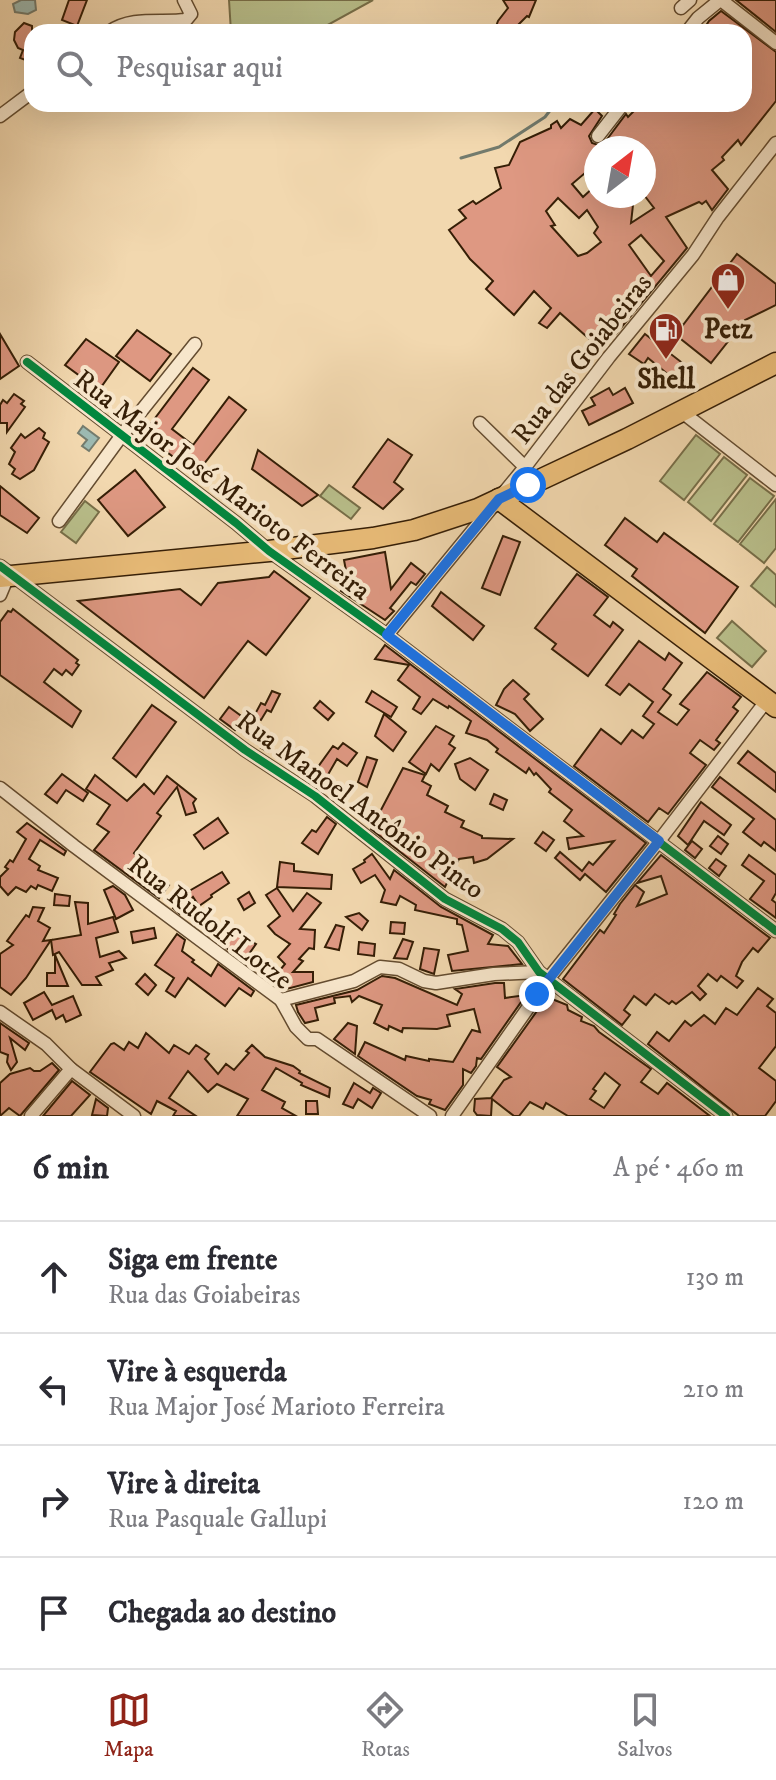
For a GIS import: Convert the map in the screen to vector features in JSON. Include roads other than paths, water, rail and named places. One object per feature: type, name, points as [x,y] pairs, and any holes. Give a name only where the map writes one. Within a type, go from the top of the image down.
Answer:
[{"type":"main road","points":[[613,444],[622,433],[776,351]]},
{"type":"main road","points":[[5,578],[269,551],[414,530],[478,509],[682,412],[776,363]]},
{"type":"main road","points":[[682,412],[679,407],[726,377]]},
{"type":"main road","points":[[499,499],[773,698]]},
{"type":"street","points":[[125,24],[186,20],[191,14],[184,0]]},
{"type":"street","points":[[693,24],[721,0],[776,43]]},
{"type":"street","points":[[737,12],[746,0]]},
{"type":"street","points":[[0,116],[24,98]]},
{"type":"street","points":[[598,136],[617,112]]},
{"type":"street","name":"Rua das Goiabeiras","points":[[387,635],[693,255],[718,217],[776,143]]},
{"type":"street","points":[[59,521],[122,435],[195,344]]},
{"type":"street","name":"Rua Major José Marioto Ferreira","points":[[27,362],[269,551],[387,635],[776,931]]},
{"type":"street","points":[[682,412],[776,485]]},
{"type":"street","points":[[480,423],[525,467]]},
{"type":"street","name":"Rua Manoel Antônio Pinto","points":[[5,578],[245,750],[315,796],[445,899],[502,929],[518,942],[544,975],[726,1116]]},
{"type":"street","points":[[452,1116],[544,975],[659,841],[773,698]]},
{"type":"street","name":"Rua Rudolf Lotze","points":[[0,788],[281,1000],[296,1027],[308,1039],[317,1039],[430,1116]]},
{"type":"street","points":[[281,1000],[354,981],[380,967],[389,966],[436,983],[494,974],[544,975]]},
{"type":"street","points":[[0,1012],[46,1044],[71,1069],[134,1116]]},
{"type":"street","points":[[31,1116],[71,1069]]},
{"type":"water","points":[[21,0],[35,0],[36,10],[28,14],[15,12],[13,4]]},
{"type":"water","points":[[83,426],[99,438],[89,451],[82,446],[87,440],[78,433]]},
{"type":"waterway","points":[[461,158],[499,147],[549,112]]},
{"type":"place","name":"Petz","points":[[728,311]]},
{"type":"place","name":"Shell","points":[[666,361]]}]
